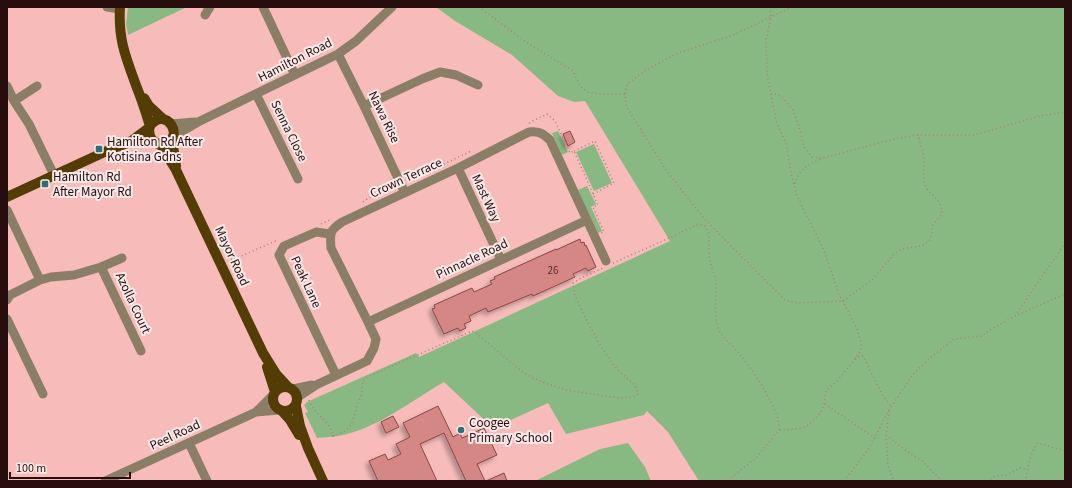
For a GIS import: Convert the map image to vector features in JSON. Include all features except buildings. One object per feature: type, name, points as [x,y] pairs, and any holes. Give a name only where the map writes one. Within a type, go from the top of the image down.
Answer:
[{"type":"main road","points":[[120,8],[120,32],[126,59],[150,126],[149,134],[157,142]]},
{"type":"main road","points":[[7,197],[111,149],[130,142],[144,140],[169,142],[174,131],[167,122],[149,106],[138,89]]},
{"type":"main road","points":[[130,142],[150,126],[155,120],[167,122]]},
{"type":"main road","name":"Mayor Road","points":[[172,138],[176,170]]},
{"type":"main road","name":"Mayor Road","points":[[157,142],[176,170],[263,353],[276,374],[293,395],[300,426],[323,481]]},
{"type":"main road","name":"Mayor Road","points":[[263,353],[274,393]]},
{"type":"main road","points":[[280,387],[293,395],[292,410],[280,410],[275,406],[273,400],[274,393],[280,387]]},
{"type":"main road","name":"Mayor Road","points":[[280,410],[290,420],[308,448]]},
{"type":"street","points":[[107,7],[120,8]]},
{"type":"street","points":[[205,15],[210,7]]},
{"type":"street","points":[[262,7],[295,75]]},
{"type":"street","name":"Hamilton Road","points":[[172,138],[198,122],[338,54],[356,41],[392,7]]},
{"type":"street","name":"Nawa Rise","points":[[338,54],[405,193]]},
{"type":"street","points":[[364,106],[440,72],[456,75],[478,85]]},
{"type":"street","points":[[7,86],[14,101],[29,124],[54,175]]},
{"type":"street","points":[[14,101],[37,86]]},
{"type":"street","name":"Senna Close","points":[[256,94],[298,179]]},
{"type":"street","name":"Hamilton Road","points":[[167,122],[198,122]]},
{"type":"street","name":"Crown Terrace","points":[[330,234],[334,228],[342,222],[458,168],[529,132],[536,131],[543,133],[550,140],[607,264]]},
{"type":"street","name":"Mast Way","points":[[458,168],[501,260]]},
{"type":"street","points":[[7,210],[40,280]]},
{"type":"street","name":"Pinnacle Road","points":[[368,322],[587,220]]},
{"type":"street","name":"Peak Lane","points":[[330,234],[316,232],[284,246],[279,255],[336,375]]},
{"type":"street","points":[[293,395],[367,361],[374,348],[376,339],[332,248],[330,234]]},
{"type":"street","points":[[7,300],[10,296],[40,280],[74,275],[122,258]]},
{"type":"street","name":"Azolla Court","points":[[101,266],[141,351]]},
{"type":"street","points":[[7,319],[43,394]]},
{"type":"street","name":"Peel Road","points":[[256,412],[274,393]]},
{"type":"street","name":"Peel Road","points":[[104,481],[256,412],[280,410]]},
{"type":"street","points":[[189,443],[207,481]]},
{"type":"path","points":[[479,7],[526,42],[573,71],[580,86],[588,92],[600,94],[625,94]]},
{"type":"path","points":[[770,7],[772,17],[766,40],[767,74],[776,121],[786,143],[791,173],[797,196],[823,248],[843,301],[857,329],[861,342],[860,350],[854,360],[839,379],[826,391],[821,412],[815,419],[808,425],[796,429],[779,430]]},
{"type":"path","points":[[792,7],[733,36],[678,53],[646,70],[627,84],[625,94],[626,106],[666,170],[702,216],[785,300],[798,304],[843,301],[873,279],[894,254],[902,249],[921,246],[929,241],[932,234],[932,226],[942,214],[942,208],[939,201],[930,192],[924,182],[924,157],[918,135]]},
{"type":"path","points":[[771,94],[777,94],[783,98],[793,110],[804,147],[812,157],[823,158]]},
{"type":"path","points":[[794,185],[797,176],[802,170],[810,164],[823,158],[894,139],[918,135],[974,135],[1040,116],[1065,112]]},
{"type":"path","points":[[527,124],[547,114],[555,121],[570,153],[595,141],[614,183],[593,194]]},
{"type":"path","points":[[361,204],[379,191],[400,180],[418,172],[442,165],[471,151]]},
{"type":"path","points":[[574,151],[598,205],[593,207],[604,232],[595,236]]},
{"type":"path","points":[[321,224],[332,218]]},
{"type":"path","points":[[333,436],[346,431],[353,422],[362,391],[363,380],[365,378],[472,331],[520,370],[545,383],[566,390],[588,394],[619,398],[635,396],[638,394],[637,388],[618,370],[594,334],[575,296],[573,291],[573,283],[607,264],[696,225],[704,225],[710,234],[709,255],[716,284],[716,321],[720,332],[740,355],[765,390],[778,417],[779,425],[779,430],[757,457],[729,481]]},
{"type":"path","points":[[218,256],[228,251],[232,260],[282,238]]},
{"type":"path","points":[[1015,316],[1065,243]]},
{"type":"path","points":[[844,481],[868,450],[889,410],[914,373],[929,359],[954,339],[982,336],[1015,316],[1065,294]]},
{"type":"path","points":[[854,360],[860,356],[863,356],[883,396],[891,407]]},
{"type":"path","points":[[309,400],[314,409],[330,427],[333,439]]},
{"type":"path","points":[[824,404],[875,438]]},
{"type":"path","points":[[889,410],[886,435],[888,466],[894,481]]},
{"type":"path","points":[[886,435],[922,461],[942,481]]},
{"type":"path","points":[[1028,481],[1026,479],[1027,470],[1035,446],[1038,443],[1065,451]]},
{"type":"path","points":[[987,481],[996,476],[1007,475],[1020,468],[1027,470]]},
{"type":"green space","points":[[128,7],[187,7],[128,35],[126,23]]},
{"type":"green space","points":[[436,7],[1065,7],[1065,481],[699,481],[668,432],[647,411],[644,415],[566,434],[548,403],[493,428],[444,382],[389,416],[366,428],[331,437],[317,438],[305,413],[308,412],[304,405],[307,402],[416,353],[419,357],[670,241],[585,101],[574,102],[558,96],[512,55],[455,21]]},
{"type":"green space","points":[[558,131],[568,152],[562,155],[552,133]]},
{"type":"green space","points":[[594,144],[612,183],[594,191],[576,152]]},
{"type":"green space","points":[[587,186],[596,204],[591,207],[602,231],[598,233],[578,190]]},
{"type":"green space","points":[[628,443],[645,467],[651,481],[535,481],[600,449]]},
{"type":"place","name":"Hamilton Rd After Kotisina Gdns","points":[[99,149]]},
{"type":"place","name":"Hamilton Rd After Mayor Rd","points":[[45,184]]},
{"type":"place","name":"Coogee Primary School","points":[[461,430]]}]
